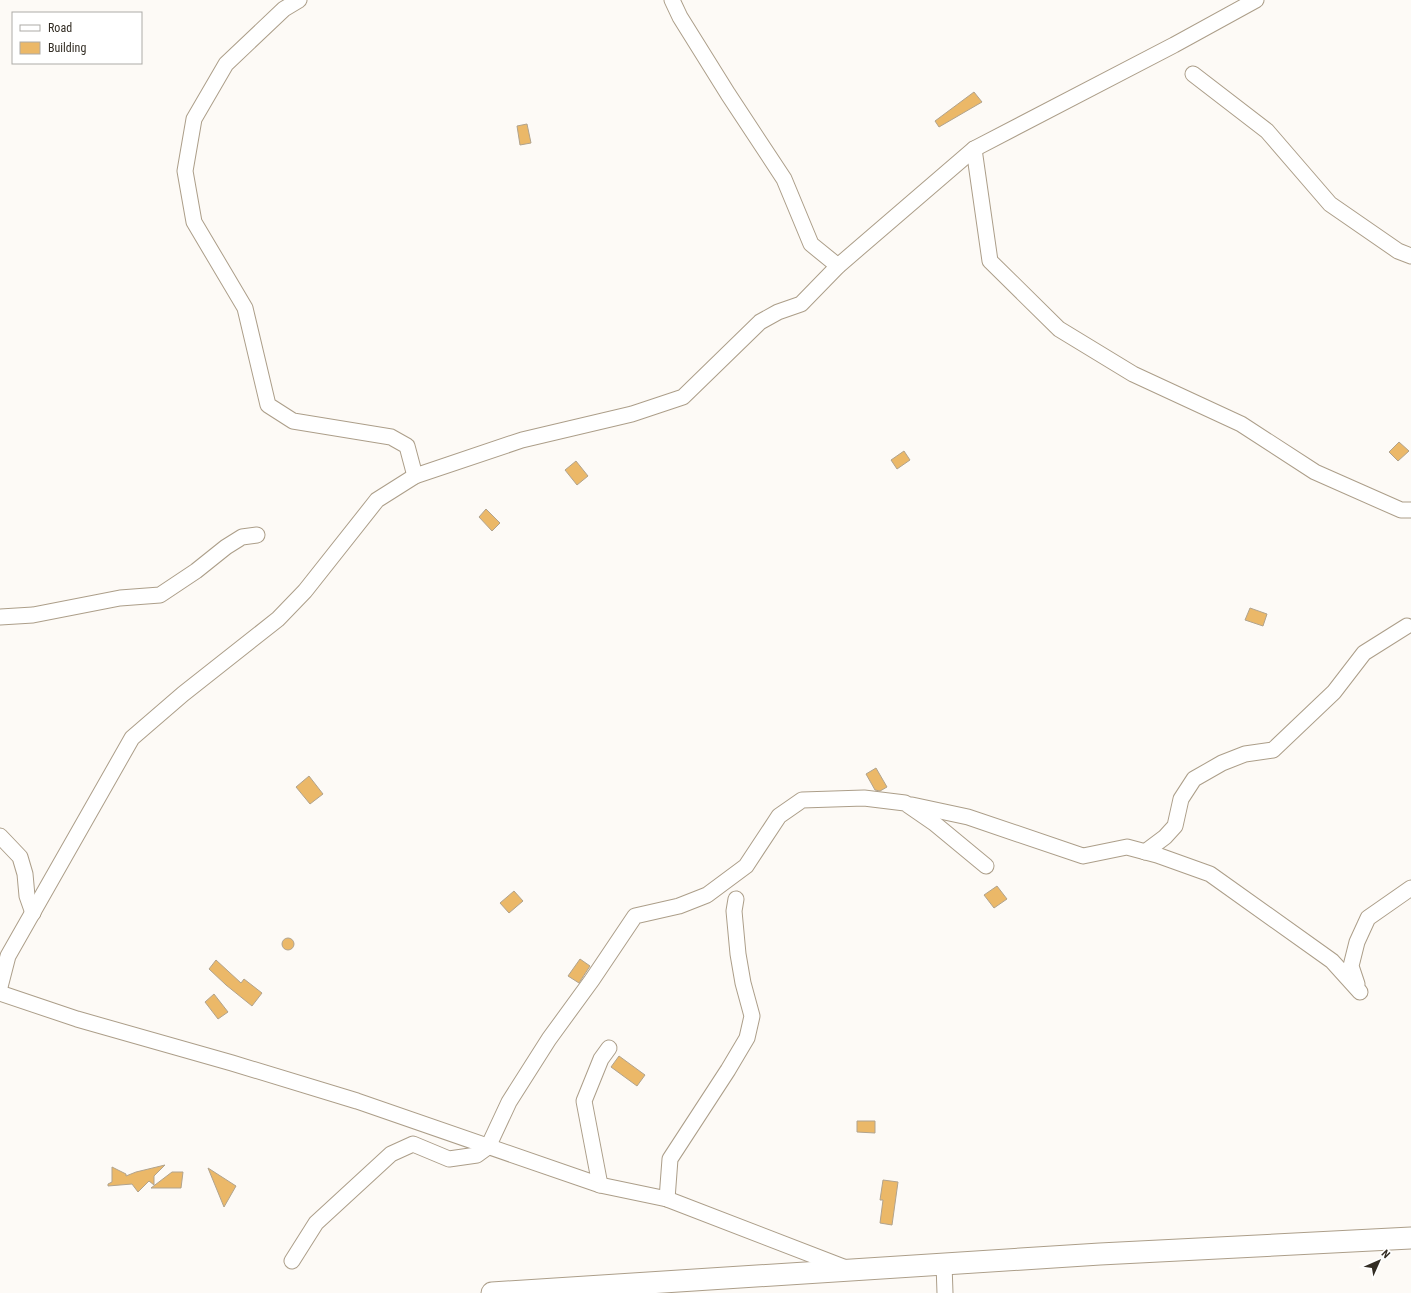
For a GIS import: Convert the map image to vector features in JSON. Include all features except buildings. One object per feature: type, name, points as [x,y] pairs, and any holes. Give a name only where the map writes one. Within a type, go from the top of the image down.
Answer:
[{"type":"main road","points":[[492,1293],[598,1290],[848,1270],[1100,1254],[1411,1238]]},
{"type":"street","points":[[299,0],[284,9],[226,64],[194,120],[185,171],[194,222],[245,308],[268,405],[293,421],[391,437],[407,446],[415,476]]},
{"type":"street","points":[[672,0],[680,17],[728,94],[784,179],[811,244],[838,266]]},
{"type":"street","points":[[0,987],[8,956],[132,738],[183,694],[278,619],[305,592],[377,500],[415,476],[522,440],[632,414],[683,397],[760,322],[778,312],[801,304],[838,266],[974,149],[1174,45],[1256,0]]},
{"type":"street","points":[[1193,74],[1267,131],[1330,204],[1398,251],[1411,256]]},
{"type":"street","points":[[974,149],[990,261],[1059,329],[1133,374],[1242,424],[1315,472],[1401,510],[1411,510]]},
{"type":"street","points":[[0,617],[33,615],[120,598],[160,595],[242,537],[257,535]]},
{"type":"street","points":[[1145,852],[1175,826],[1181,799],[1194,779],[1222,763],[1246,754],[1273,750],[1334,692],[1364,653],[1406,626]]},
{"type":"street","points":[[292,1261],[316,1223],[392,1154],[413,1144],[449,1159],[477,1155],[488,1146],[509,1102],[549,1039],[592,980],[635,916],[679,906],[707,896],[746,866],[779,816],[802,800],[864,798],[905,803],[968,817],[1083,856],[1127,847],[1210,874],[1332,961],[1360,992],[1351,966],[1357,942],[1368,918],[1411,888]]},
{"type":"street","points":[[905,803],[934,823],[986,866]]},
{"type":"street","points":[[0,836],[20,857],[33,913]]},
{"type":"street","points":[[667,1199],[670,1158],[728,1070],[747,1038],[752,1016],[743,983],[738,954],[734,911],[736,899]]},
{"type":"street","points":[[0,993],[78,1019],[232,1062],[357,1101],[600,1185],[667,1199],[848,1270]]},
{"type":"street","points":[[600,1185],[584,1101],[601,1059],[609,1048]]},
{"type":"street","points":[[944,1264],[945,1293]]}]
